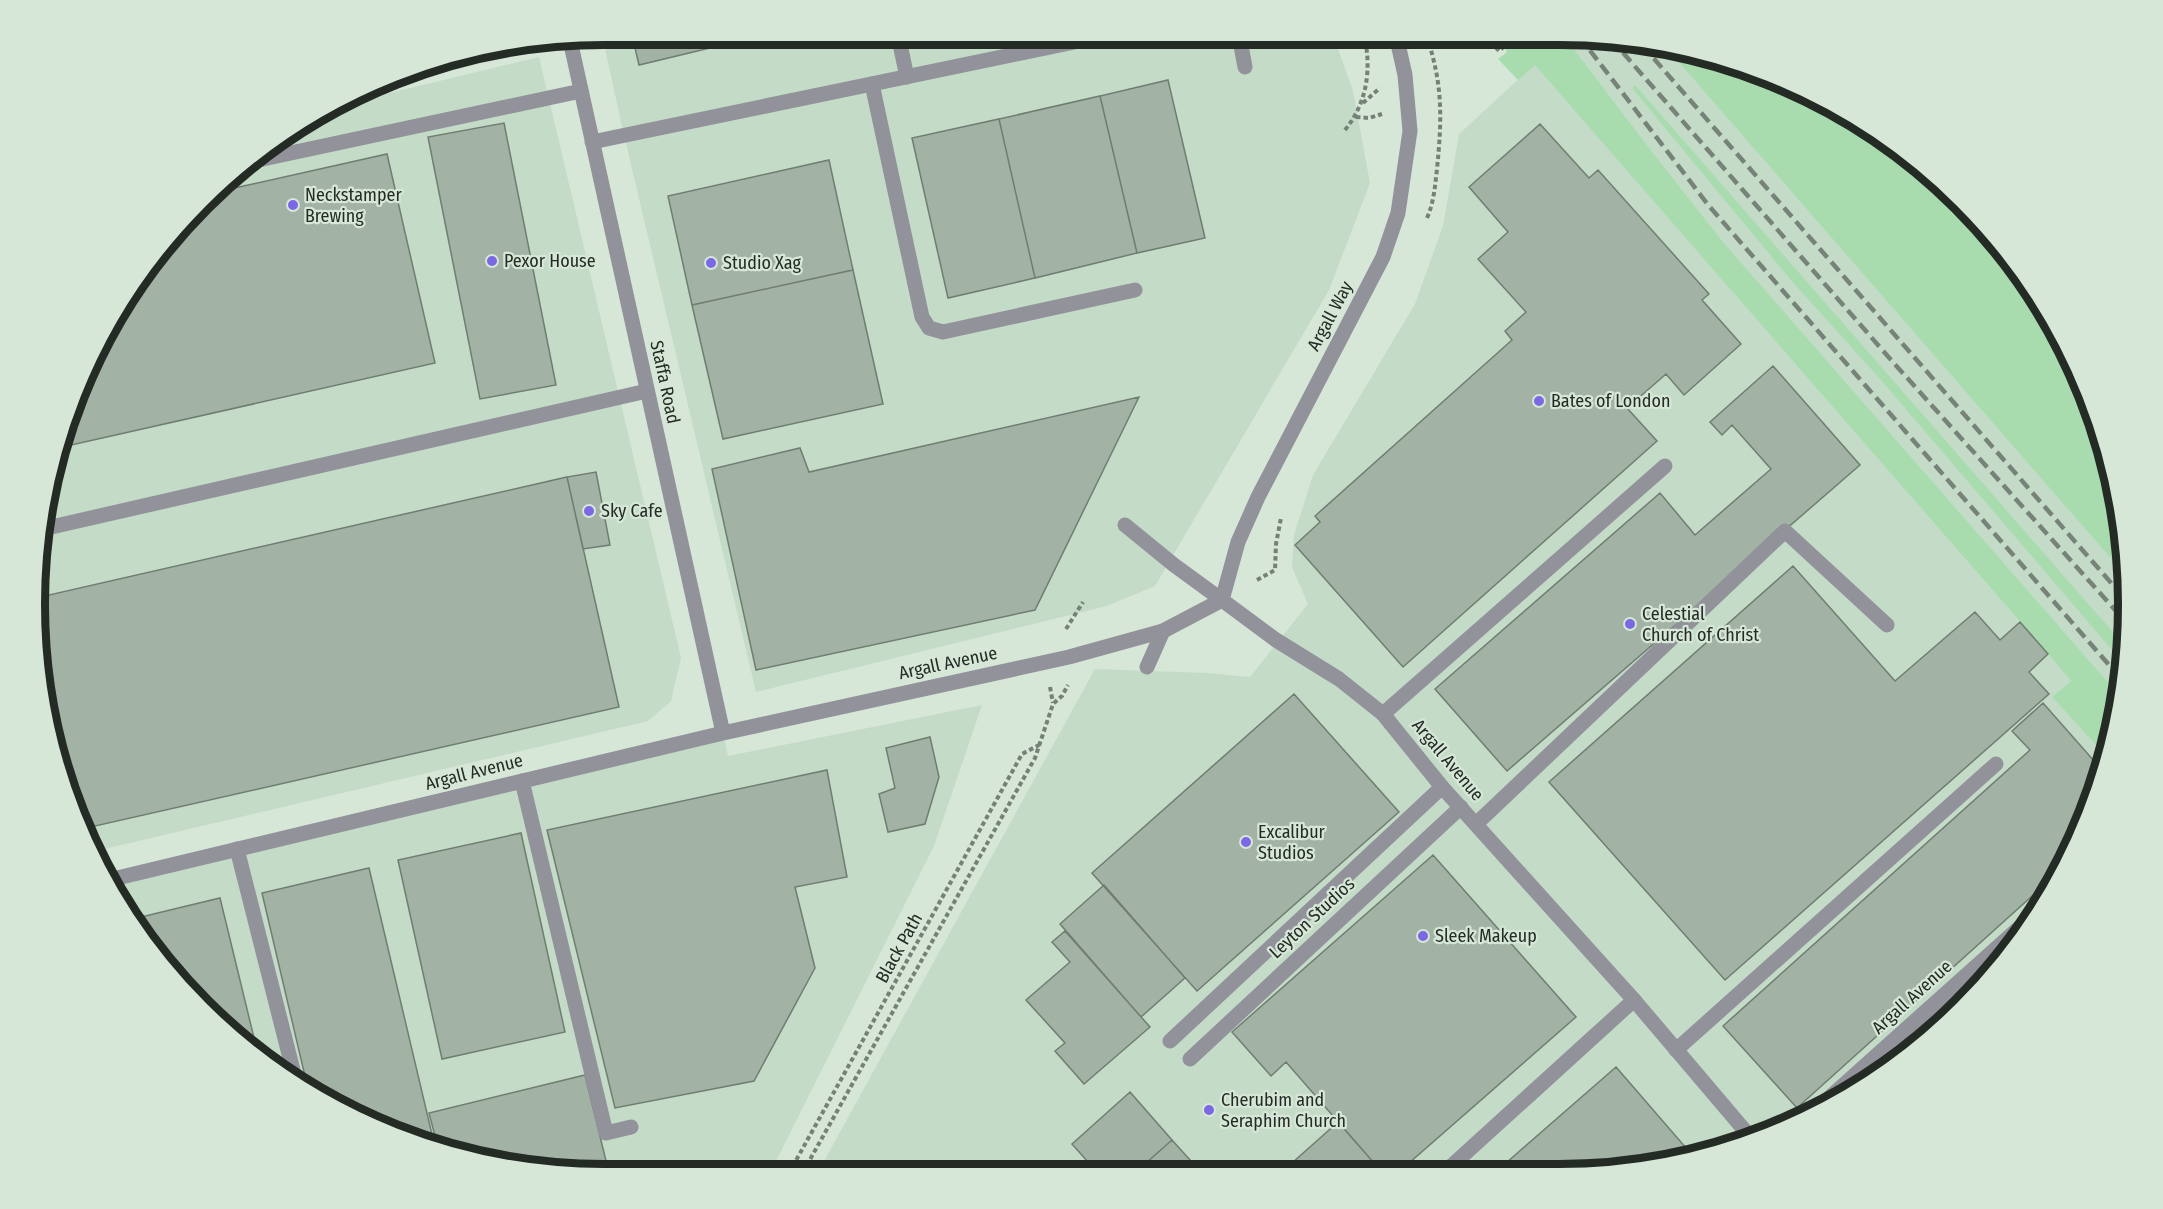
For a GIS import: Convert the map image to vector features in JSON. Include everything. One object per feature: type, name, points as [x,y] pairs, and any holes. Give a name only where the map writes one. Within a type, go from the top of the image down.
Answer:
[{"type":"street","points":[[900,45],[907,77]]},
{"type":"street","points":[[592,142],[1060,45]]},
{"type":"street","points":[[1241,45],[1245,67]]},
{"type":"street","name":"Argall Way","points":[[1222,600],[1238,542],[1258,497],[1383,257],[1398,213],[1410,130],[1406,75],[1398,45]]},
{"type":"street","name":"Staffa Road","points":[[571,46],[723,733]]},
{"type":"street","points":[[872,84],[922,317],[929,328],[943,332],[1135,290]]},
{"type":"street","points":[[268,158],[581,91]]},
{"type":"street","points":[[51,527],[647,391]]},
{"type":"street","points":[[1383,714],[1665,466]]},
{"type":"street","points":[[1125,525],[1222,600]]},
{"type":"street","points":[[1476,824],[1785,531],[1887,625]]},
{"type":"street","name":"Argall Avenue","points":[[117,878],[723,733],[1069,657],[1163,631],[1222,600],[1276,640],[1339,679],[1383,714],[1442,787],[1634,1000],[1745,1131]]},
{"type":"street","points":[[1147,667],[1163,631]]},
{"type":"street","points":[[1676,1050],[1996,764]]},
{"type":"street","points":[[522,781],[606,1133],[631,1127]]},
{"type":"street","points":[[1170,1041],[1442,787]]},
{"type":"street","name":"Leyton Studios","points":[[1190,1059],[1461,807]]},
{"type":"street","points":[[237,849],[293,1069]]},
{"type":"street","name":"Argall Avenue","points":[[1841,1087],[2006,939]]},
{"type":"street","points":[[1454,1164],[1634,1000]]},
{"type":"path","points":[[1345,130],[1356,117],[1362,103],[1368,70],[1365,45]]},
{"type":"path","points":[[1430,45],[1435,60],[1442,124]]},
{"type":"path","points":[[1494,45],[1499,51],[1506,45]]},
{"type":"path","points":[[1362,103],[1381,88]]},
{"type":"path","points":[[1356,117],[1369,118],[1383,114]]},
{"type":"path","points":[[1065,633],[1083,602]]},
{"type":"path","name":"Black Path","points":[[808,1164],[1035,758],[1053,704],[1062,696],[1073,676]]},
{"type":"path","points":[[1049,681],[1053,704]]},
{"type":"path","name":"Black Path","points":[[794,1164],[1022,754],[1040,744]]},
{"type":"shaded area","points":[[604,45],[1337,45],[1353,91],[1370,183],[1329,290],[1155,586],[1107,606],[756,692]]},
{"type":"shaded area","points":[[1571,45],[1632,50],[1675,57],[2117,565],[2117,641],[2112,686],[1724,243]]},
{"type":"shaded area","points":[[539,57],[681,658],[671,701],[648,721],[102,850],[88,819],[64,749],[50,678],[46,641],[46,568],[50,531],[64,460],[75,425],[88,390],[120,325],[139,294],[184,236],[209,209],[264,161],[325,120],[367,98]]},
{"type":"shaded area","points":[[1535,64],[2071,681],[2052,697],[2099,748],[2075,819],[2043,884],[2024,915],[1979,973],[1954,1000],[1927,1025],[1869,1070],[1806,1106],[1773,1121],[1703,1145],[1668,1153],[1595,1163],[1558,1164],[822,1164],[1095,669],[1250,677],[1308,604],[1292,567],[1294,535],[1313,475],[1415,304],[1443,226],[1459,134]]},
{"type":"shaded area","points":[[982,705],[934,846],[775,1164],[604,1164],[531,1159],[460,1145],[390,1121],[325,1089],[294,1070],[236,1025],[209,1000],[161,945],[139,915],[117,878],[723,733],[728,756]]},
{"type":"green space","points":[[1501,45],[1571,45],[1724,243],[2112,686],[2099,748],[2052,697],[2071,681],[1535,65],[1518,80],[1498,59],[1507,52]]},
{"type":"green space","points":[[1675,57],[1703,64],[1773,88],[1838,120],[1869,139],[1927,184],[1979,236],[2024,294],[2060,357],[2075,390],[2099,460],[2107,495],[2117,565]]},
{"type":"green space","points":[[1635,85],[2117,637],[2116,654],[1881,380],[1790,279],[1632,88]]},
{"type":"building","points":[[634,45],[722,45],[639,65]]},
{"type":"building","points":[[1168,80],[1205,238],[1137,253],[1100,96]]},
{"type":"building","points":[[1100,96],[1137,253],[1035,278],[999,119]]},
{"type":"building","points":[[999,119],[1035,278],[948,298],[912,138]]},
{"type":"building","name":"Pexor House","points":[[504,123],[556,385],[480,399],[428,137]]},
{"type":"building","name":"Bates of London","points":[[1540,124],[1589,178],[1598,170],[1709,294],[1702,300],[1741,344],[1684,395],[1666,374],[1627,408],[1657,441],[1403,667],[1295,545],[1320,522],[1315,516],[1512,340],[1505,331],[1526,312],[1478,259],[1508,232],[1469,187]]},
{"type":"building","points":[[387,154],[435,363],[69,446],[88,390],[103,357],[139,294],[184,236],[231,189]]},
{"type":"building","points":[[829,160],[853,270],[692,305],[668,196]]},
{"type":"building","points":[[853,270],[883,404],[723,439],[692,305]]},
{"type":"building","points":[[1773,366],[1860,465],[1507,771],[1435,689],[1660,493],[1695,535],[1771,469],[1732,425],[1722,435],[1710,422]]},
{"type":"building","points":[[1139,397],[1035,610],[756,670],[712,469],[800,448],[809,472]]},
{"type":"building","name":"Sky Cafe","points":[[596,472],[610,545],[583,549],[567,477]]},
{"type":"building","points":[[567,477],[619,707],[92,827],[75,784],[56,714],[46,641],[45,596]]},
{"type":"building","points":[[1793,566],[1895,681],[1975,612],[2000,640],[2020,622],[2048,654],[2029,672],[2049,694],[1725,980],[1549,782]]},
{"type":"building","name":"Excalibur Studios","points":[[1294,694],[1399,812],[1197,991],[1092,873]]},
{"type":"building","points":[[2043,703],[2095,762],[2075,819],[2043,884],[1797,1108],[1723,1026],[2030,750],[2012,731]]},
{"type":"building","points":[[930,737],[939,777],[925,824],[888,832],[879,794],[895,788],[886,748]]},
{"type":"building","points":[[827,770],[847,877],[795,887],[815,968],[754,1081],[615,1108],[547,830]]},
{"type":"building","points":[[521,833],[565,1032],[442,1059],[398,860]]},
{"type":"building","name":"Sleek Makeup","points":[[1433,855],[1576,1017],[1408,1164],[1375,1164],[1286,1062],[1271,1076],[1232,1032]]},
{"type":"building","points":[[369,868],[432,1136],[357,1106],[305,1077],[262,893]]},
{"type":"building","points":[[1104,885],[1185,978],[1141,1017],[1060,924]]},
{"type":"building","points":[[220,898],[255,1040],[209,1000],[184,973],[141,917]]},
{"type":"building","points":[[1065,931],[1150,1027],[1084,1084],[1055,1051],[1065,1043],[1026,1000],[1070,962],[1052,942]]},
{"type":"building","points":[[1616,1067],[1687,1149],[1595,1163],[1505,1164]]},
{"type":"building","points":[[585,1075],[607,1164],[531,1159],[460,1145],[435,1137],[429,1113]]},
{"type":"building","points":[[1130,1092],[1172,1140],[1145,1164],[1090,1164],[1072,1144]]},
{"type":"building","points":[[1338,1122],[1375,1164],[1291,1164]]},
{"type":"building","points":[[1172,1140],[1194,1164],[1145,1164]]},
{"type":"railway","points":[[1586,46],[1709,206],[2114,670]]},
{"type":"railway","points":[[1619,49],[1892,361],[2118,613]]},
{"type":"railway","points":[[1649,53],[2118,590]]},
{"type":"place","name":"Neckstamper Brewing","points":[[293,205]]},
{"type":"place","name":"Pexor House","points":[[492,261]]},
{"type":"place","name":"Studio Xag","points":[[711,263]]},
{"type":"place","name":"Bates of London","points":[[1539,401]]},
{"type":"place","name":"Sky Cafe","points":[[589,511]]},
{"type":"place","name":"Celestial Church of Christ","points":[[1630,624]]},
{"type":"place","name":"Excalibur Studios","points":[[1246,842]]},
{"type":"place","name":"Sleek Makeup","points":[[1423,936]]},
{"type":"place","name":"Cherubim and Seraphim Church","points":[[1209,1110]]}]
